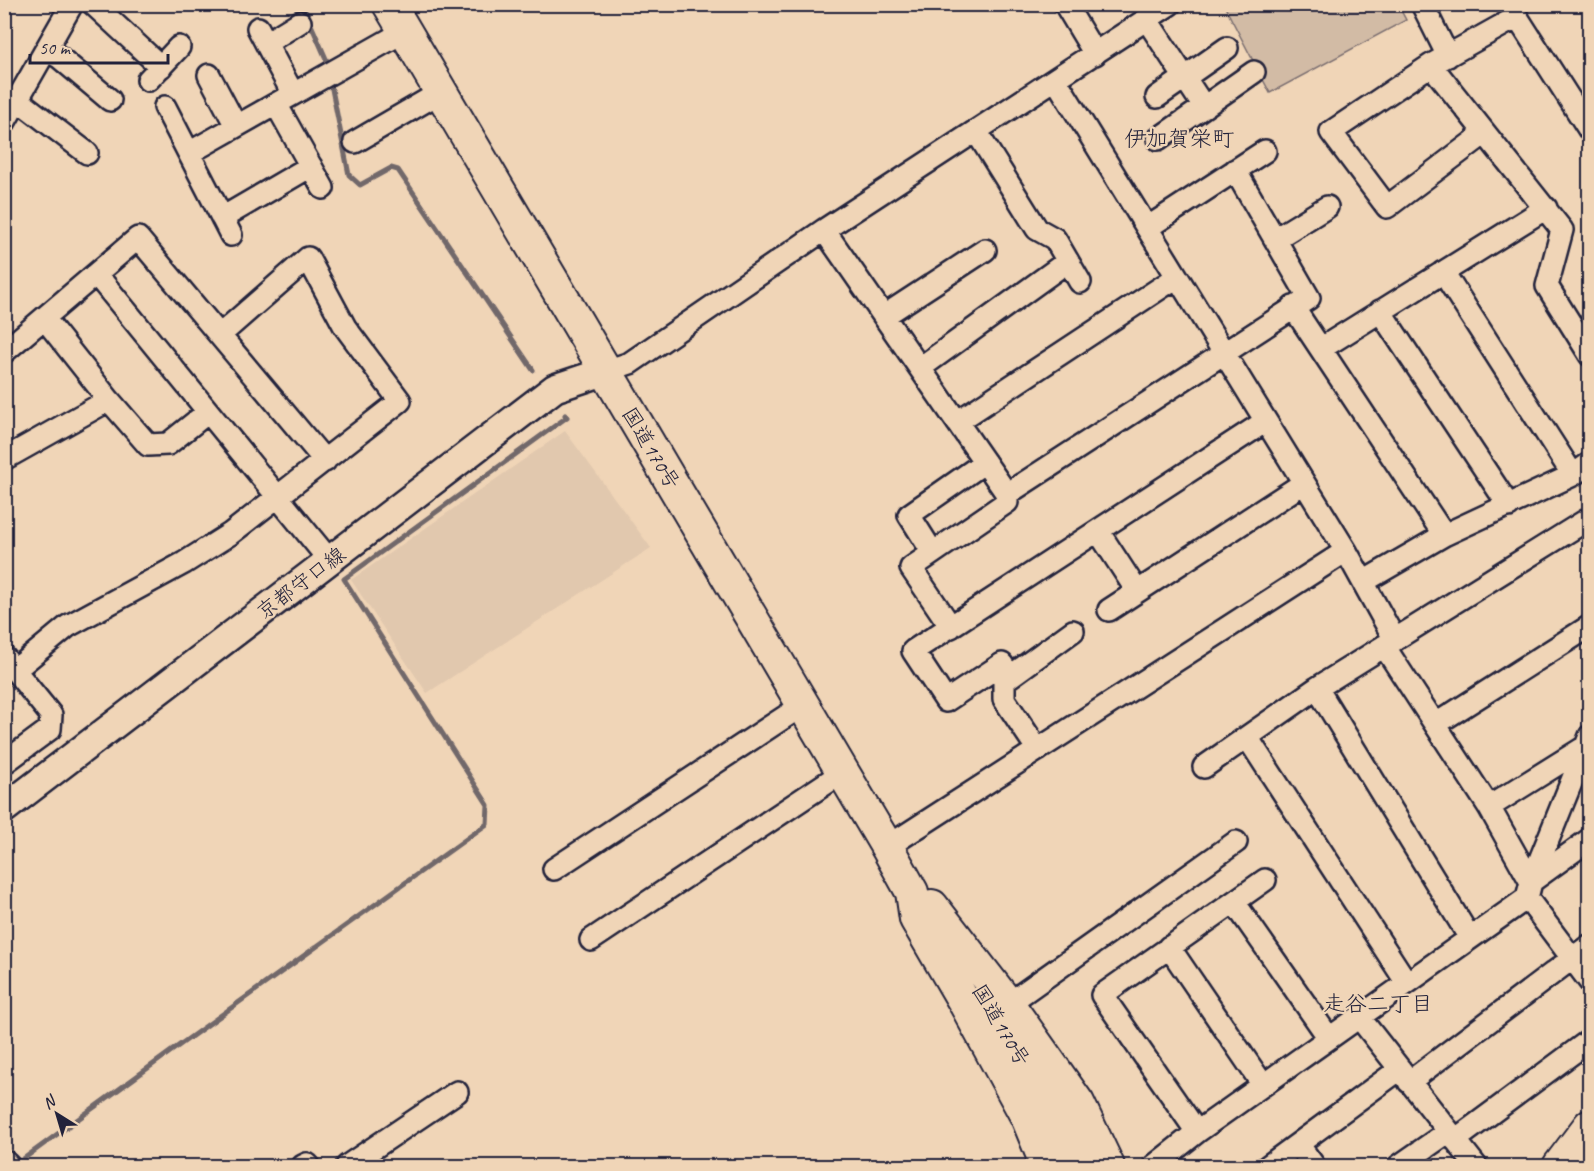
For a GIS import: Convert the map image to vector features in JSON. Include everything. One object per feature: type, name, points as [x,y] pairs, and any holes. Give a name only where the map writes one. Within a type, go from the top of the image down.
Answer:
[{"type":"highway","name":"国道170号","points":[[397,18],[441,92],[618,367],[803,705],[887,847],[922,899],[916,919],[1027,1117],[1047,1167]]},
{"type":"highway","points":[[922,899],[1005,1015],[1078,1103],[1108,1167]]},
{"type":"highway","name":"国道170号","points":[[1005,1015],[1079,1167]]},
{"type":"highway","points":[[1005,1015],[1006,1045],[1064,1167]]},
{"type":"highway","points":[[1559,1167],[1590,1125]]},
{"type":"main road","name":"京都守口線","points":[[4,809],[555,388],[618,367]]},
{"type":"street","points":[[4,123],[72,4]]},
{"type":"street","points":[[93,4],[155,74],[179,47]]},
{"type":"street","points":[[1065,4],[1095,54]]},
{"type":"street","points":[[618,367],[1170,4]]},
{"type":"street","points":[[1422,4],[1439,60],[1485,133],[1562,230],[1547,286],[1588,348]]},
{"type":"street","points":[[1485,133],[1387,207],[1331,132],[1439,60],[1517,17],[1590,131]]},
{"type":"street","points":[[189,153],[285,99],[397,18]]},
{"type":"street","points":[[1147,20],[1204,107]]},
{"type":"street","points":[[300,22],[262,36],[311,166],[323,188]]},
{"type":"street","points":[[1157,97],[1227,48]]},
{"type":"street","points":[[46,50],[59,57],[110,100]]},
{"type":"street","points":[[1158,139],[1254,72]]},
{"type":"street","points":[[209,75],[236,126]]},
{"type":"street","points":[[1056,80],[1346,551],[1363,582],[1390,643],[1436,724],[1489,807],[1529,890],[1572,959],[1590,982]]},
{"type":"street","points":[[355,142],[441,92]]},
{"type":"street","points":[[18,100],[87,153]]},
{"type":"street","points":[[165,107],[227,227],[311,166]]},
{"type":"street","points":[[976,131],[1037,229],[1055,239],[1080,282]]},
{"type":"street","points":[[1147,228],[1265,150]]},
{"type":"street","points":[[1007,494],[1309,298],[1235,170]]},
{"type":"street","points":[[1275,239],[1327,207]]},
{"type":"street","points":[[1322,348],[1546,208]]},
{"type":"street","points":[[824,230],[1007,494],[1007,502],[911,568],[951,627]]},
{"type":"street","points":[[4,352],[138,238],[325,461]]},
{"type":"street","points":[[884,316],[985,250]]},
{"type":"street","points":[[4,763],[50,729],[51,715],[10,664],[68,626],[184,563],[230,534],[400,401],[345,327],[308,258],[219,334]]},
{"type":"street","points":[[920,369],[1068,261]]},
{"type":"street","points":[[1363,582],[1444,535],[1509,506],[1581,469],[1443,272]]},
{"type":"street","points":[[96,274],[330,561]]},
{"type":"street","points":[[957,422],[1177,277]]},
{"type":"street","points":[[1293,307],[1444,535]]},
{"type":"street","points":[[1380,310],[1509,506]]},
{"type":"street","points":[[45,318],[109,400],[148,445],[168,444],[208,412]]},
{"type":"street","points":[[4,459],[109,400]]},
{"type":"street","points":[[1010,676],[1002,664],[946,701],[913,651],[1266,421]]},
{"type":"street","points":[[933,554],[909,515],[985,462]]},
{"type":"street","points":[[1109,610],[1304,483]]},
{"type":"street","points":[[1204,767],[1317,688],[1590,518]]},
{"type":"street","points":[[1098,531],[1137,591]]},
{"type":"street","points":[[887,847],[1346,551]]},
{"type":"street","points":[[1436,724],[1590,626]]},
{"type":"street","points":[[1038,750],[1004,699],[1004,681],[1073,631]]},
{"type":"street","points":[[1317,688],[1470,938]]},
{"type":"street","points":[[554,869],[803,705]]},
{"type":"street","points":[[1247,737],[1407,983]]},
{"type":"street","points":[[1489,807],[1587,742]]},
{"type":"street","points":[[1529,890],[1587,742]]},
{"type":"street","points":[[591,940],[843,772]]},
{"type":"street","points":[[1154,1167],[1197,1132],[1470,938],[1590,839]]},
{"type":"street","points":[[1005,1015],[1236,842]]},
{"type":"street","points":[[1197,1132],[1102,994],[1265,880]]},
{"type":"street","points":[[1234,902],[1329,1038]]},
{"type":"street","points":[[1268,1167],[1298,1144],[1405,1075],[1590,945]]},
{"type":"street","points":[[1169,947],[1263,1085]]},
{"type":"street","points":[[1359,1017],[1476,1167]]},
{"type":"street","points":[[1399,1167],[1452,1136],[1590,1040]]},
{"type":"street","points":[[347,1167],[457,1092]]},
{"type":"street","points":[[1298,1144],[1314,1167]]},
{"type":"street","points":[[4,1161],[9,1167]]},
{"type":"street","points":[[303,1167],[307,1164],[309,1167]]},
{"type":"shaded area","points":[[1224,5],[1398,5],[1406,20],[1270,93]]},
{"type":"shaded area","points":[[565,431],[651,548],[427,693],[351,580]]},
{"type":"waterway","points":[[302,4],[327,61],[328,70]]},
{"type":"waterway","points":[[330,79],[349,175],[360,185],[391,168],[398,170],[533,370]]},
{"type":"waterway","points":[[15,1165],[487,824],[488,805],[344,579],[567,417],[565,415]]},
{"type":"district","name":"伊加賀栄町","points":[[1179,138]]},
{"type":"district","name":"走谷二丁目","points":[[1378,1003]]}]
